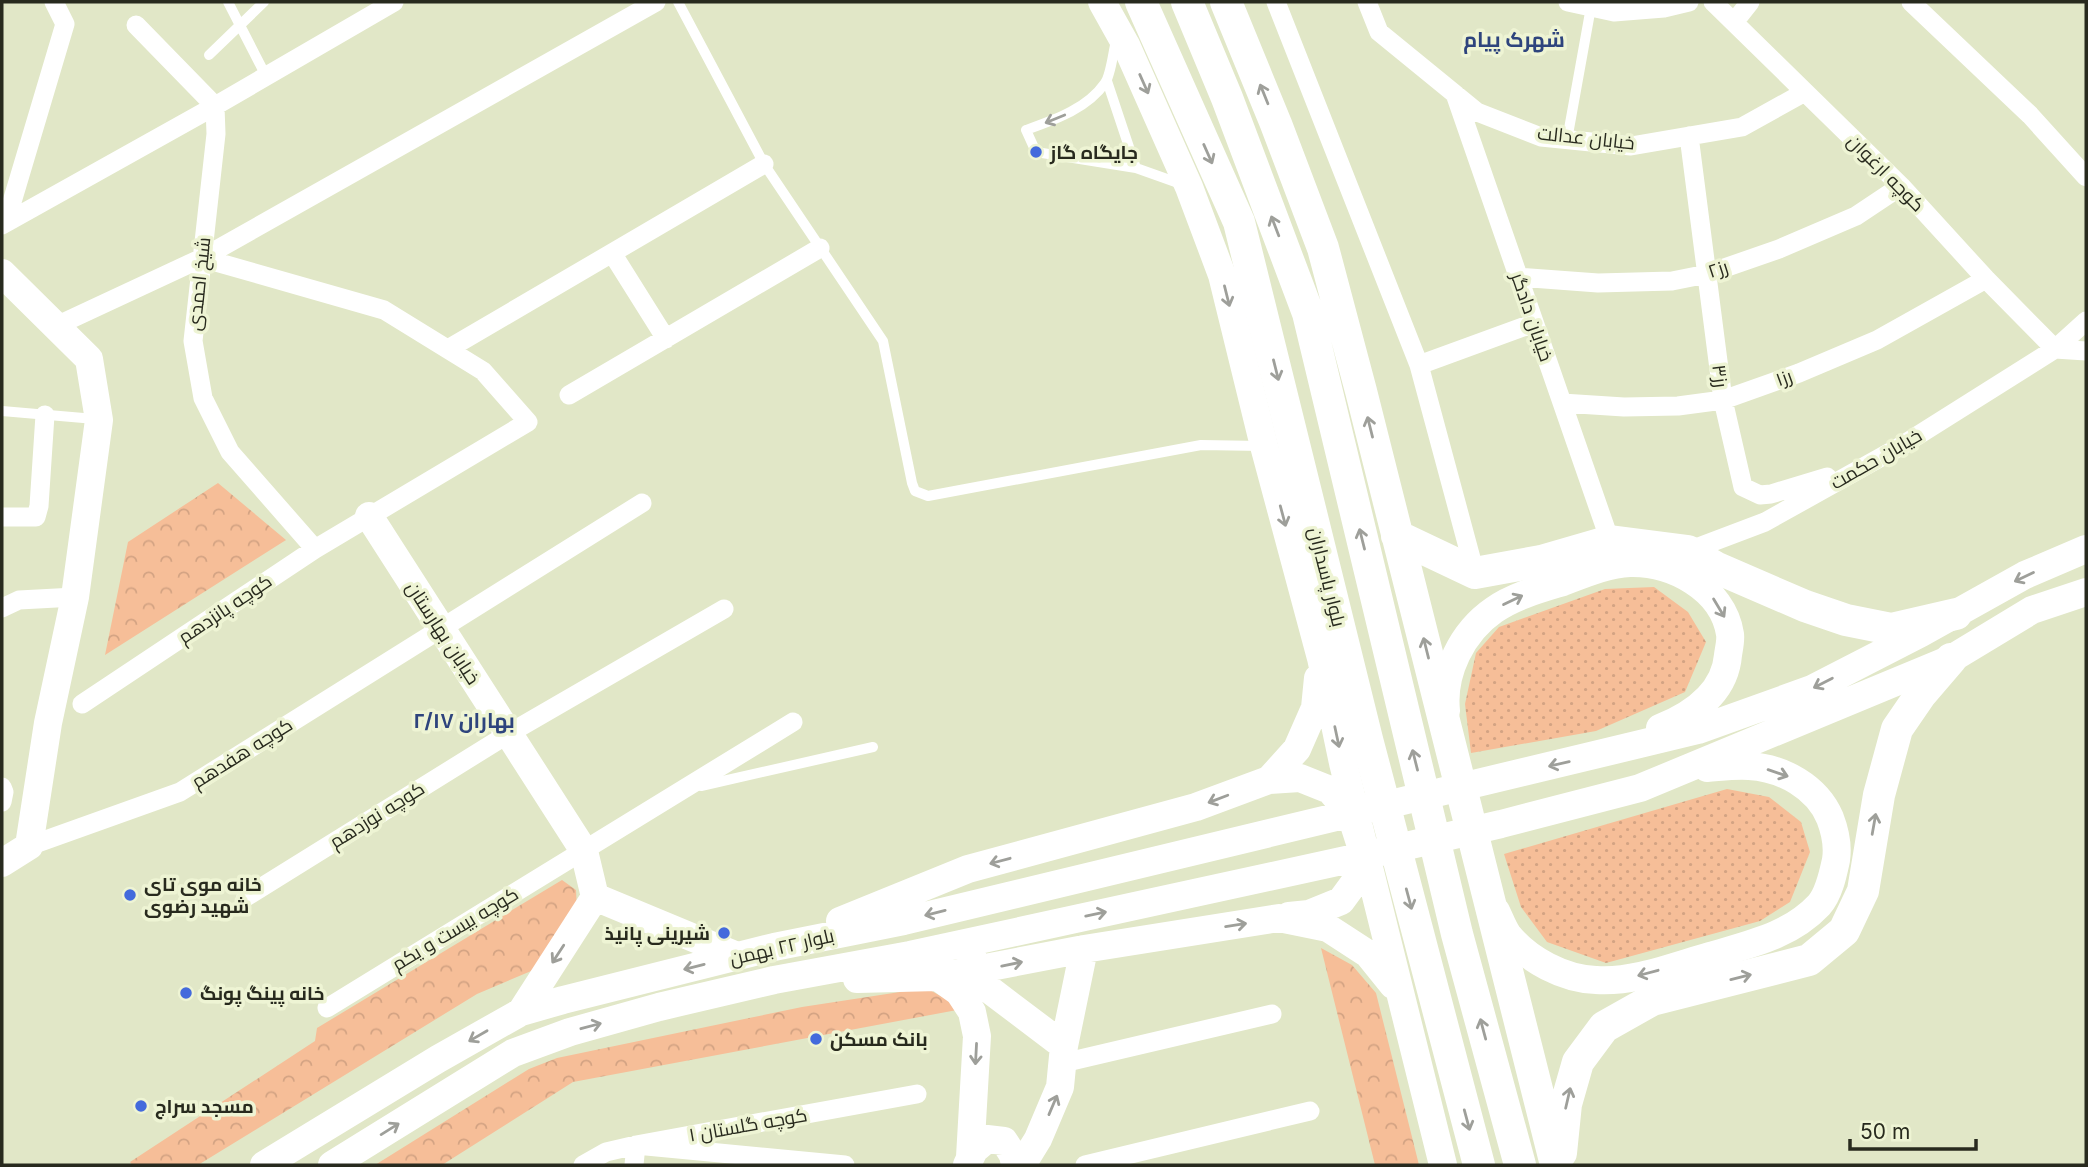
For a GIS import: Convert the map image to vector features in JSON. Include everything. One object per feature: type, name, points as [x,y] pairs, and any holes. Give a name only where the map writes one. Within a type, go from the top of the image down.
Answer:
[{"type":"main road","points":[[1102,2],[1118,30],[1189,187],[1222,275],[1264,446],[1321,658],[1343,763],[1443,1165]]},
{"type":"main road","name":"بلوار پاسداران","points":[[1141,2],[1239,222],[1367,739],[1479,1165]]},
{"type":"main road","points":[[1187,2],[1227,98],[1308,313],[1457,934],[1521,1165]]},
{"type":"main road","points":[[1226,2],[1323,248],[1558,1165]]},
{"type":"main road","points":[[1308,313],[1323,248]]},
{"type":"main road","points":[[2,273],[89,359],[99,420],[75,597],[48,723],[29,846],[2,863]]},
{"type":"main road","name":"خیابان بهارستان","points":[[369,516],[584,851],[595,897]]},
{"type":"main road","points":[[1397,536],[1475,573],[1541,561],[1609,541],[1688,551],[1730,574],[1846,620],[1891,629],[1956,614]]},
{"type":"main road","points":[[1594,756],[1698,730],[1812,689],[2025,575],[2086,549]]},
{"type":"main road","points":[[1448,738],[1444,695],[1451,668],[1461,645],[1494,609],[1527,593],[1606,567],[1629,564],[1660,566],[1685,575],[1716,600],[1730,635],[1728,660],[1721,682],[1708,699],[1682,719],[1594,756]]},
{"type":"main road","points":[[1640,788],[1951,659],[2032,610],[2086,592]]},
{"type":"main road","points":[[1269,780],[1297,749],[1315,708],[1321,658]]},
{"type":"main road","points":[[1558,1165],[1566,1104],[1578,1062],[1604,1027],[1652,1000],[1809,960],[1844,931],[1863,891],[1879,795],[1897,729],[1921,694],[1951,659]]},
{"type":"main road","name":"بلوار ۲۲ بهمن","points":[[264,1165],[438,1059],[522,1012],[774,947],[904,921],[1594,756]]},
{"type":"main road","points":[[1490,899],[1507,933],[1524,951],[1547,966],[1574,977],[1597,981],[1637,976],[1769,939],[1800,923],[1822,902],[1838,851],[1832,824],[1824,806],[1805,785],[1780,772],[1750,766],[1706,768],[1640,788]]},
{"type":"main road","points":[[774,947],[968,869],[1196,807],[1269,780],[1300,778],[1330,790],[1351,815],[1360,843],[1360,875],[1341,901],[1309,914],[1084,949],[938,977],[774,980]]},
{"type":"main road","name":"بلوار ۲۲ بهمن","points":[[332,1165],[513,1053],[608,1021],[774,980],[910,955],[1346,860],[1640,788]]},
{"type":"main road","points":[[522,1012],[595,897],[737,956]]},
{"type":"main road","points":[[1279,918],[1328,928],[1368,954],[1400,994]]},
{"type":"main road","points":[[980,939],[972,955],[975,971],[986,986],[1063,1055]]},
{"type":"main road","points":[[1022,1165],[1038,1139],[1060,1087],[1063,1055],[1084,949]]},
{"type":"main road","points":[[938,977],[959,992],[972,1012],[976,1036],[969,1161]]},
{"type":"main road","points":[[969,1161],[979,1144],[987,1139],[995,1139],[1010,1148],[1015,1165]]},
{"type":"street","points":[[4,223],[65,24],[54,2]]},
{"type":"street","points":[[4,223],[215,106],[394,2]]},
{"type":"street","points":[[56,326],[202,258],[656,2]]},
{"type":"street","points":[[1276,2],[1419,365],[1475,573]]},
{"type":"street","name":"خیابان عدالت","points":[[1367,2],[1379,32],[1477,112],[1541,137],[1632,146],[1742,127],[1805,92]]},
{"type":"street","points":[[1568,2],[1614,12],[1664,8],[1689,2]]},
{"type":"street","name":"کوچه ارغوان","points":[[1713,2],[1901,186],[1986,279],[2056,349]]},
{"type":"street","points":[[1735,21],[1750,2]]},
{"type":"street","points":[[1910,2],[2030,115],[2086,177]]},
{"type":"street","points":[[135,25],[215,106]]},
{"type":"street","name":"خیابان دادگر","points":[[1454,93],[1609,541]]},
{"type":"street","name":"شیخ احمدی","points":[[215,106],[216,134],[193,341],[203,398],[229,452],[315,549]]},
{"type":"street","name":"رز۳","points":[[1689,136],[1723,400],[1742,487],[1760,495],[1771,494],[1865,465]]},
{"type":"street","points":[[202,258],[384,310],[448,349],[764,164]]},
{"type":"street","name":"رز۲","points":[[1518,277],[1598,283],[1672,281],[1707,274],[1779,249],[1856,215],[1901,186]]},
{"type":"street","points":[[569,396],[820,248]]},
{"type":"street","points":[[612,253],[666,339]]},
{"type":"street","name":"رز۱","points":[[1562,403],[1624,407],[1678,406],[1723,400],[1799,373],[1877,340],[1986,279]]},
{"type":"street","name":"خیابان حکمت","points":[[1660,566],[1688,551],[1765,522],[1901,446],[2056,349],[2086,321]]},
{"type":"street","points":[[1419,365],[1534,323]]},
{"type":"street","name":"کوچه پانزدهم","points":[[82,705],[315,549],[528,422],[483,371],[448,349]]},
{"type":"street","points":[[2056,349],[2086,351]]},
{"type":"street","points":[[2,517],[36,517],[45,415]]},
{"type":"street","name":"کوچه هفدهم","points":[[29,846],[180,792],[642,503]]},
{"type":"street","points":[[2,608],[19,600],[75,597]]},
{"type":"street","name":"کوچه نوزدهم","points":[[246,897],[508,734],[724,609]]},
{"type":"street","name":"کوچه بیست و یکم","points":[[327,1008],[793,722]]},
{"type":"street","points":[[2,788],[2,803]]},
{"type":"street","points":[[1063,1055],[1272,1014]]},
{"type":"street","name":"کوچه گلستان ۱","points":[[583,1165],[606,1152],[636,1145],[917,1094]]},
{"type":"street","points":[[1085,1165],[1310,1111]]},
{"type":"street","points":[[635,1165],[636,1145],[845,1165]]},
{"type":"lane","points":[[228,2],[266,76]]},
{"type":"lane","points":[[209,55],[264,2]]},
{"type":"lane","points":[[678,2],[764,164],[883,341],[915,491],[928,496],[1201,445],[1264,446]]},
{"type":"lane","points":[[1567,140],[1591,7]]},
{"type":"lane","points":[[1118,30],[1107,81],[1136,169]]},
{"type":"lane","points":[[1107,81],[1064,116],[1026,130],[1036,152],[1136,169],[1189,187]]},
{"type":"lane","points":[[2,411],[99,420]]},
{"type":"lane","points":[[683,790],[873,747]]},
{"type":"green space","points":[[218,483],[286,540],[105,655],[128,542]]},
{"type":"green space","points":[[1654,587],[1688,612],[1706,642],[1685,692],[1596,731],[1471,753],[1465,704],[1476,653],[1499,627],[1605,589]]},
{"type":"green space","points":[[1727,789],[1769,797],[1801,822],[1810,852],[1790,902],[1760,921],[1606,963],[1547,942],[1521,907],[1504,854]]},
{"type":"green space","points":[[562,880],[576,890],[577,911],[543,966],[477,994],[198,1165],[132,1165],[130,1162],[315,1041],[317,1028]]},
{"type":"green space","points":[[1321,948],[1352,965],[1376,993],[1419,1165],[1375,1165]]},
{"type":"green space","points":[[926,988],[948,1000],[957,1010],[573,1082],[442,1165],[375,1165],[529,1069],[557,1058],[802,1007]]},
{"type":"place","name":"جایگاه گاز","points":[[1036,152]]},
{"type":"place","name":"خانه موی تای شهید رضوی","points":[[130,895]]},
{"type":"place","name":"شیرینی پانیذ","points":[[724,933]]},
{"type":"place","name":"خانه پینگ پونگ","points":[[186,993]]},
{"type":"place","name":"بانک مسکن","points":[[816,1039]]},
{"type":"place","name":"مسجد سراج","points":[[141,1106]]},
{"type":"district","name":"شهرک پیام","points":[[1514,39]]},
{"type":"district","name":"۲/۱۷ بهاران","points":[[464,720]]}]
